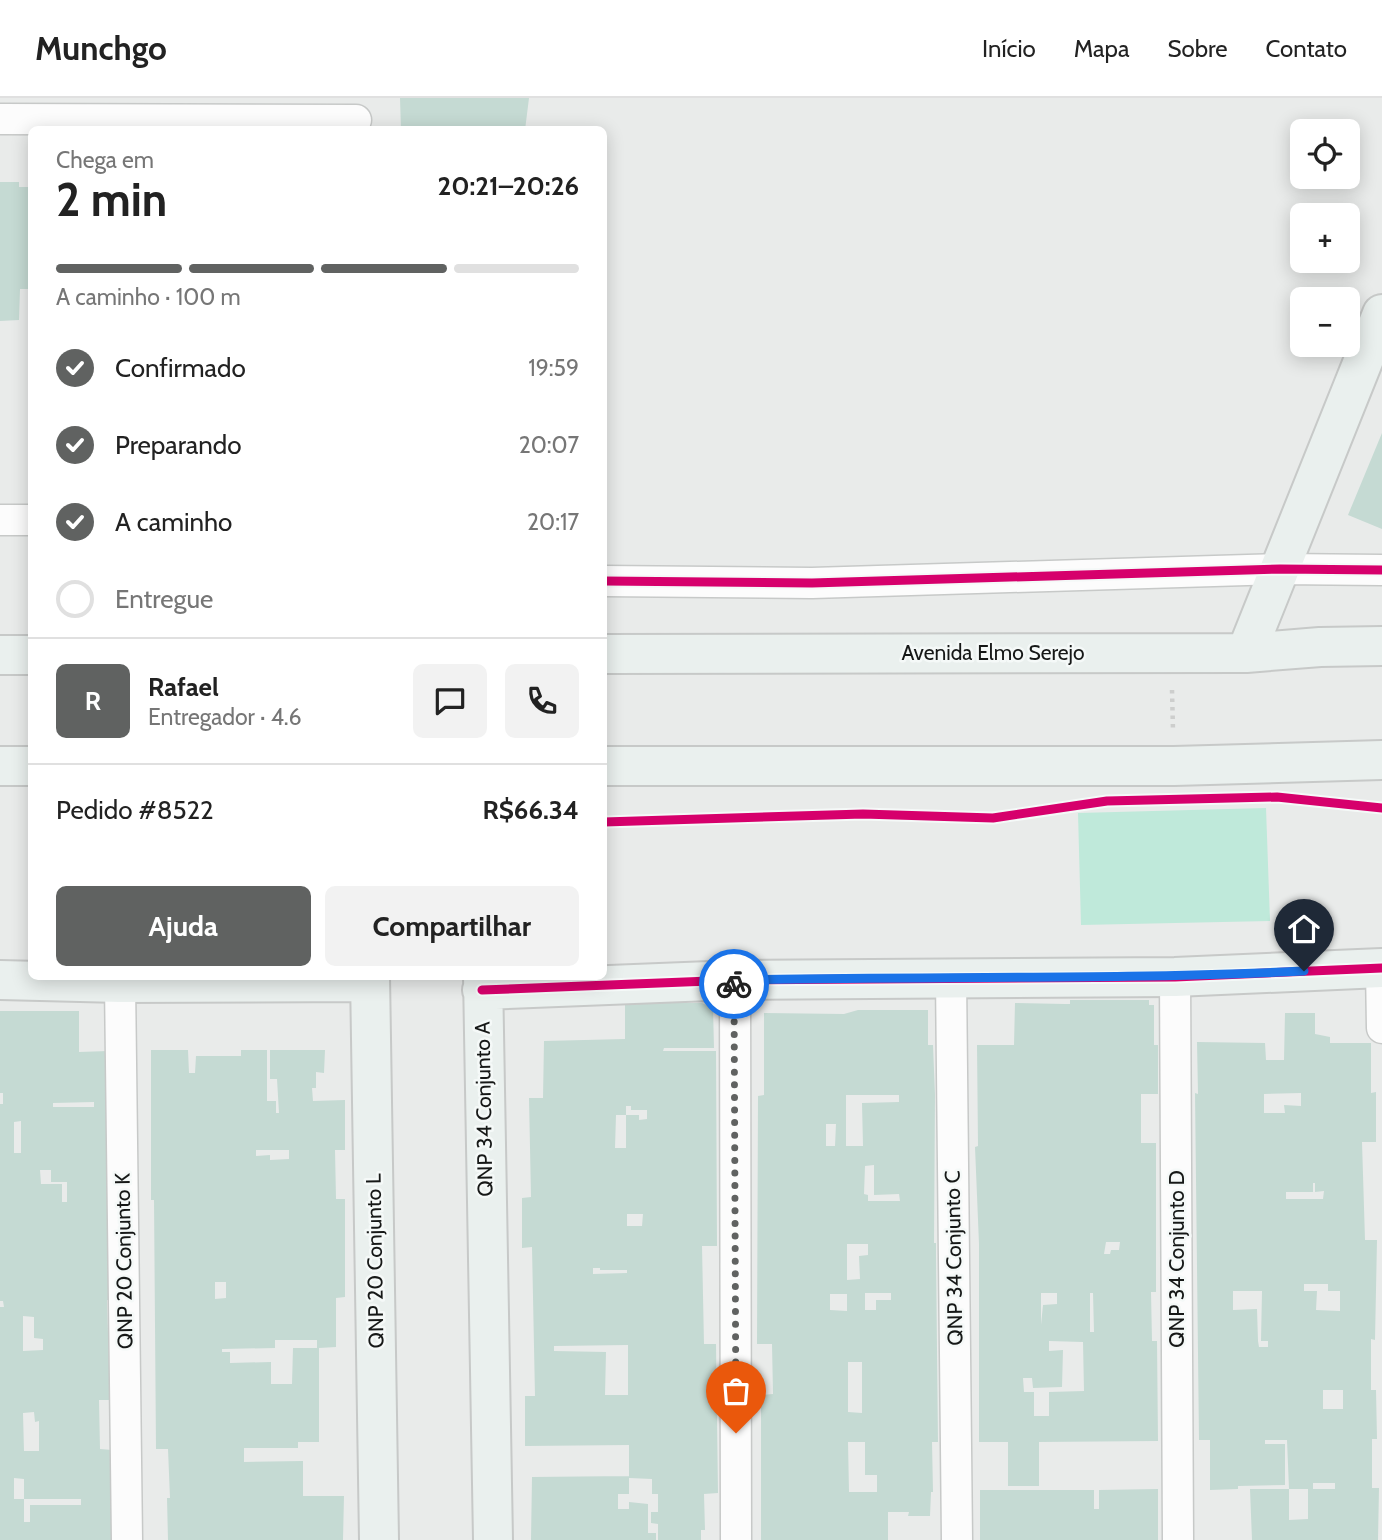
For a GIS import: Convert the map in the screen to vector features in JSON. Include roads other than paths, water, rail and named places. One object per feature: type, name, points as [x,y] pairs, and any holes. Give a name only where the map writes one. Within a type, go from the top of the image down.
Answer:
[{"type":"street","points":[[0,119],[356,116]]},
{"type":"street","points":[[1247,653],[1382,314]]},
{"type":"street","points":[[0,520],[28,520]]},
{"type":"street","points":[[607,581],[813,583],[1280,569],[1382,570]]},
{"type":"street","name":"Avenida Elmo Serejo","points":[[607,654],[1247,653],[1320,647],[1382,646]]},
{"type":"street","points":[[0,655],[28,654]]},
{"type":"street","points":[[607,766],[1174,766],[1382,760]]},
{"type":"street","points":[[0,766],[28,766]]},
{"type":"street","points":[[1382,968],[1382,1028]]},
{"type":"street","name":"QNP 34 Conjunto A","points":[[493,1540],[482,983],[1175,977],[1382,968]]},
{"type":"street","name":"QNP 34 Conjunto C","points":[[951,977],[957,1540]]},
{"type":"street","name":"QNP 34 Conjunto D","points":[[1175,977],[1178,1540]]},
{"type":"street","points":[[0,980],[120,983],[308,980]]},
{"type":"street","name":"QNP 20 Conjunto L","points":[[370,980],[379,1540]]},
{"type":"street","points":[[734,980],[736,1540]]},
{"type":"street","name":"QNP 20 Conjunto K","points":[[120,983],[127,1540]]}]
